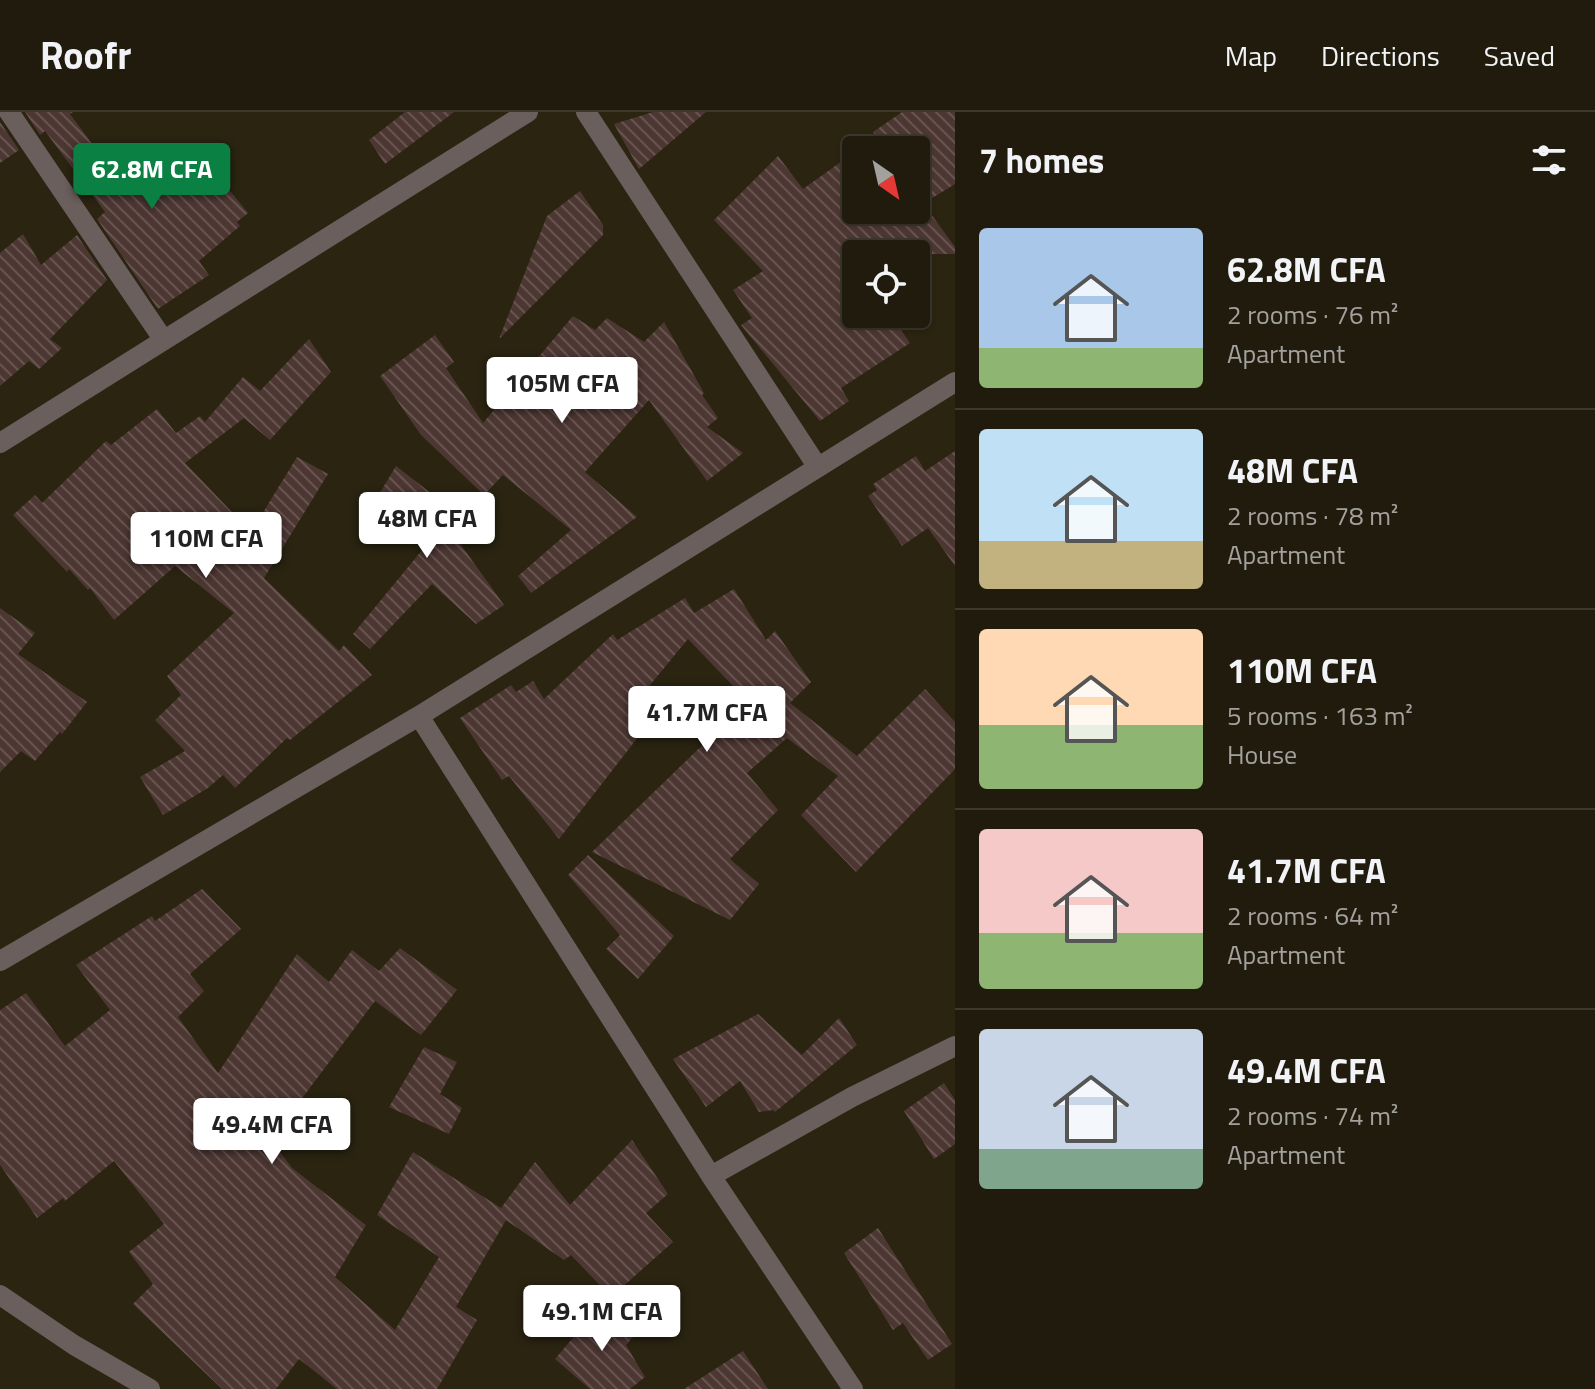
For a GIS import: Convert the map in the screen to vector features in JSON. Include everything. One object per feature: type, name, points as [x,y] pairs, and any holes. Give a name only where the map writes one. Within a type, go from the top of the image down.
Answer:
[{"type":"street","points":[[9,112],[163,339]]},
{"type":"street","points":[[0,443],[528,112]]},
{"type":"street","points":[[586,112],[817,466]]},
{"type":"street","points":[[0,961],[419,716],[955,382]]},
{"type":"street","points":[[419,716],[711,1176],[853,1389]]},
{"type":"street","points":[[711,1176],[852,1097],[955,1046]]},
{"type":"street","points":[[0,1295],[74,1345],[150,1389]]},
{"type":"building","points":[[25,112],[73,112],[70,114],[126,190],[161,156],[178,178],[204,159],[248,213],[237,222],[240,226],[199,261],[209,275],[158,309],[97,219],[105,212],[45,131],[40,135]]},
{"type":"building","points":[[405,112],[454,112],[385,164],[369,140]]},
{"type":"building","points":[[653,112],[706,112],[639,169],[614,124]]},
{"type":"building","points":[[902,112],[955,112],[955,184],[930,199],[930,136],[876,136],[873,132]]},
{"type":"building","points":[[0,122],[19,150],[0,163]]},
{"type":"building","points":[[778,156],[803,189],[842,161],[842,224],[930,224],[930,213],[955,247],[955,254],[930,254],[930,240],[842,240],[842,328],[900,328],[910,343],[841,388],[849,401],[820,421],[741,325],[752,318],[733,290],[763,271],[714,220]]},
{"type":"building","points":[[580,191],[603,225],[603,235],[499,339],[547,216]]},
{"type":"building","points":[[23,234],[41,265],[77,235],[107,280],[50,339],[62,348],[39,369],[29,361],[0,386],[0,253]]},
{"type":"building","points":[[573,316],[595,330],[607,318],[644,342],[664,322],[704,393],[702,395],[718,418],[707,427],[743,453],[707,481],[649,400],[585,472],[637,517],[531,593],[518,576],[571,530],[503,475],[484,495],[421,435],[380,376],[435,335],[454,362],[446,368],[483,423]]},
{"type":"building","points":[[309,339],[331,372],[270,440],[244,418],[185,463],[251,532],[297,457],[328,474],[264,578],[339,651],[344,645],[372,675],[290,740],[287,738],[235,788],[223,775],[208,788],[163,815],[140,777],[185,751],[155,720],[181,695],[167,676],[234,613],[175,566],[114,620],[90,588],[88,590],[69,569],[67,572],[13,515],[35,495],[42,503],[106,441],[111,445],[157,409],[176,433],[200,416],[205,422],[243,377],[260,391]]},
{"type":"building","points":[[955,451],[955,566],[928,528],[902,546],[868,496],[877,490],[873,484],[916,456],[925,471]]},
{"type":"building","points":[[396,466],[463,518],[451,531],[504,605],[476,624],[432,584],[370,649],[353,634],[427,544],[372,506]]},
{"type":"building","points":[[734,589],[766,640],[775,631],[811,682],[790,703],[857,756],[925,689],[955,722],[955,769],[856,872],[801,815],[838,776],[787,738],[747,773],[778,810],[730,859],[759,884],[730,920],[592,852],[723,725],[710,707],[733,686],[688,639],[650,685],[663,705],[559,839],[509,776],[502,780],[460,718],[511,685],[516,692],[533,681],[544,699],[613,634],[617,640],[685,598],[694,613]]},
{"type":"building","points":[[0,608],[35,633],[18,654],[87,702],[62,734],[60,732],[35,761],[21,751],[0,772]]},
{"type":"building","points":[[588,855],[674,936],[638,979],[606,949],[620,935],[568,875]]},
{"type":"building","points":[[202,889],[241,929],[190,974],[204,991],[178,1017],[218,1073],[297,954],[329,982],[352,950],[379,971],[400,948],[457,990],[421,1035],[375,1001],[294,1109],[301,1119],[271,1140],[292,1168],[366,1225],[335,1277],[395,1330],[439,1257],[377,1215],[413,1152],[501,1208],[535,1162],[570,1205],[632,1140],[668,1194],[646,1213],[673,1242],[611,1297],[571,1255],[564,1260],[506,1220],[456,1307],[477,1320],[437,1389],[337,1389],[299,1359],[276,1389],[222,1389],[133,1304],[153,1284],[129,1252],[164,1224],[114,1161],[65,1201],[63,1198],[37,1218],[0,1165],[0,1010],[26,993],[65,1046],[110,1010],[76,965],[152,916],[155,921]]},
{"type":"building","points":[[758,1014],[802,1055],[839,1018],[857,1045],[775,1112],[759,1112],[740,1081],[706,1107],[673,1059]]},
{"type":"building","points":[[424,1047],[457,1062],[440,1094],[462,1108],[449,1134],[389,1107]]},
{"type":"building","points":[[944,1083],[955,1100],[955,1144],[934,1159],[904,1111]]},
{"type":"building","points":[[878,1228],[952,1344],[928,1360],[903,1323],[893,1330],[844,1253]]},
{"type":"building","points":[[603,1302],[636,1334],[626,1345],[645,1377],[630,1389],[590,1389],[555,1359]]},
{"type":"building","points":[[743,1351],[768,1389],[684,1389]]}]
